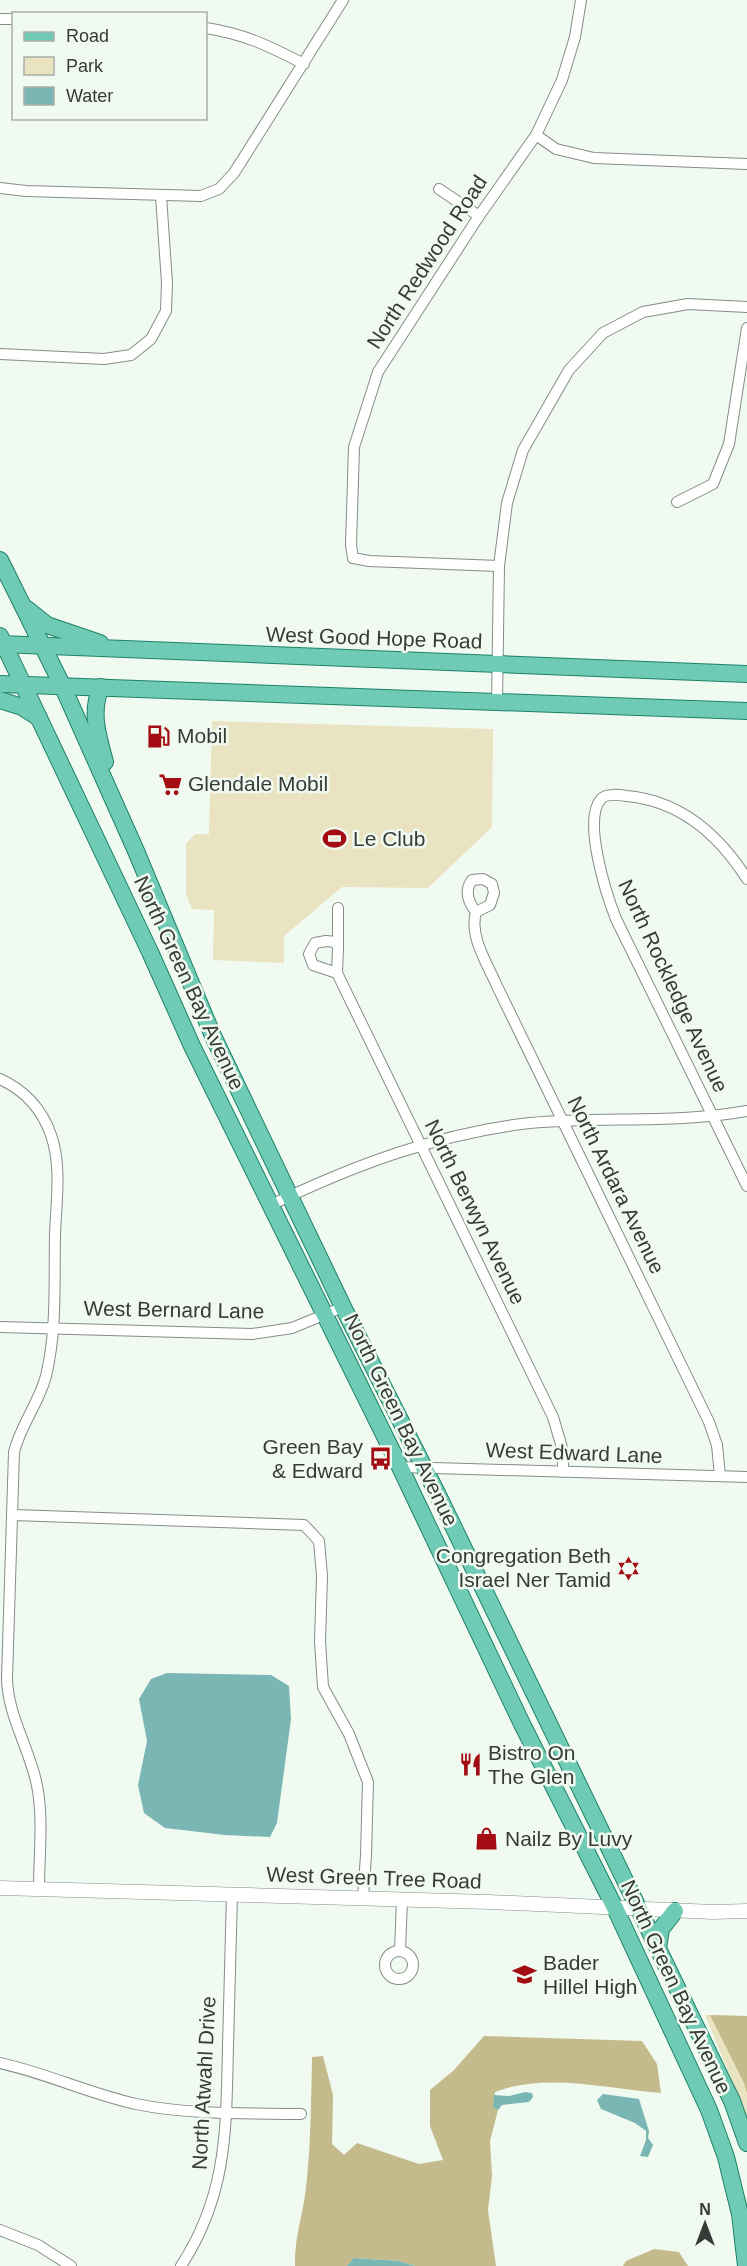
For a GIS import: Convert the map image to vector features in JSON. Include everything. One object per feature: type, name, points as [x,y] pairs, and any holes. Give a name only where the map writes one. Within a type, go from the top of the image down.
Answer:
[{"type":"main road","name":"North Green Bay Avenue","points":[[0,560],[62,686],[124,823],[213,1036],[343,1307],[424,1468],[732,2101],[747,2143]]},
{"type":"main road","points":[[22,604],[47,625],[119,649]]},
{"type":"main road","name":"North Green Bay Avenue","points":[[1,642],[24,685],[192,1046],[400,1467],[522,1724],[615,1908],[709,2110],[726,2157],[740,2214],[746,2266]]},
{"type":"main road","name":"West Good Hope Road","points":[[1,642],[42,646],[747,674]]},
{"type":"main road","points":[[0,684],[747,711]]},
{"type":"main road","points":[[101,687],[96,699],[95,721],[99,742],[124,823]]},
{"type":"main road","points":[[0,700],[22,707],[39,718]]},
{"type":"main road","points":[[658,1948],[661,1929],[675,1911]]},
{"type":"street","points":[[0,188],[161,196],[201,196],[219,189],[234,173],[343,0]]},
{"type":"street","name":"North Redwood Road","points":[[499,566],[369,561],[353,558],[351,545],[354,447],[378,372],[479,216],[536,135],[562,80],[575,37],[581,0]]},
{"type":"street","points":[[207,28],[260,41],[304,64]]},
{"type":"street","points":[[536,135],[556,149],[594,158],[747,164]]},
{"type":"street","points":[[439,189],[479,216]]},
{"type":"street","points":[[0,354],[104,358],[130,355],[151,339],[166,311],[167,283],[161,196]]},
{"type":"street","points":[[497,702],[499,566],[507,503],[523,450],[569,370],[603,333],[643,312],[688,304],[747,307]]},
{"type":"street","points":[[677,502],[713,484],[729,444],[747,328]]},
{"type":"street","name":"North Rockledge Avenue","points":[[747,879],[718,839],[704,826],[683,814],[637,796],[603,796],[597,805],[595,826],[598,863],[616,919],[747,1186]]},
{"type":"street","name":"North Berwyn Avenue","points":[[338,908],[337,973],[421,1146],[442,1184],[553,1417],[560,1434],[563,1472]]},
{"type":"street","name":"North Ardara Avenue","points":[[476,912],[474,926],[485,960],[709,1422],[717,1445],[720,1476]]},
{"type":"street","points":[[337,973],[313,965],[309,954],[312,946],[321,942],[331,940],[336,942],[338,948]]},
{"type":"street","points":[[0,1080],[20,1090],[35,1104],[51,1135],[57,1170],[53,1328],[45,1379],[20,1432],[15,1452],[7,1694],[38,1790],[40,1805],[39,1888]]},
{"type":"street","points":[[271,1205],[341,1173],[390,1155],[477,1132],[527,1123],[563,1120],[713,1117],[747,1111]]},
{"type":"street","name":"West Bernard Lane","points":[[0,1327],[252,1334],[292,1328],[343,1307]]},
{"type":"street","name":"West Edward Lane","points":[[400,1467],[747,1477]]},
{"type":"street","points":[[13,1515],[304,1525],[319,1541],[322,1576],[320,1641],[323,1687],[349,1734],[368,1782],[363,1898]]},
{"type":"street","name":"West Green Tree Road","points":[[0,1888],[363,1898],[675,1911],[747,1911]]},
{"type":"street","name":"North Atwahl Drive","points":[[181,2266],[194,2246],[212,2206],[222,2158],[226,2113],[232,1894]]},
{"type":"street","points":[[400,1951],[402,1900]]},
{"type":"street","points":[[0,2062],[111,2098],[166,2109],[301,2114]]},
{"type":"street","points":[[0,2230],[38,2246],[71,2266]]},
{"type":"green space","name":"Le Club","points":[[212,721],[493,729],[492,827],[428,888],[342,887],[284,936],[284,963],[213,960],[214,910],[192,909],[186,894],[186,844],[195,834],[209,834]]},
{"type":"green space","points":[[705,2015],[747,2016],[747,2117]]},
{"type":"shaded area","points":[[710,2015],[747,2016],[747,2093],[744,2083]]},
{"type":"shaded area","points":[[484,2036],[642,2041],[657,2064],[661,2093],[556,2082],[515,2086],[495,2092],[493,2106],[498,2110],[490,2141],[492,2176],[488,2210],[496,2266],[416,2266],[398,2261],[355,2258],[347,2266],[295,2266],[308,2172],[312,2057],[323,2056],[333,2095],[332,2144],[344,2155],[357,2143],[419,2164],[443,2160],[430,2126],[430,2090],[454,2070]]},
{"type":"shaded area","points":[[654,2249],[679,2252],[688,2266],[623,2266],[626,2261]]},
{"type":"water","points":[[167,1673],[271,1675],[289,1686],[291,1719],[277,1823],[270,1837],[225,1835],[165,1828],[144,1813],[138,1785],[147,1741],[139,1699],[151,1679]]},
{"type":"water","points":[[525,2092],[532,2093],[533,2097],[529,2102],[502,2105],[498,2110],[493,2107],[494,2095],[509,2096]]},
{"type":"water","points":[[603,2094],[639,2099],[649,2131],[648,2138],[653,2145],[648,2157],[640,2156],[646,2140],[646,2131],[635,2123],[601,2109],[597,2100]]},
{"type":"water","points":[[354,2258],[398,2261],[416,2266],[347,2266]]},
{"type":"place","name":"Mobil","points":[[159,736]]},
{"type":"place","name":"Glendale Mobil","points":[[170,784]]},
{"type":"place","name":"Le Club","points":[[335,839]]},
{"type":"place","name":"Green Bay & Edward","points":[[381,1459]]},
{"type":"place","name":"Congregation Beth Israel Ner Tamid","points":[[629,1568]]},
{"type":"place","name":"Bistro On The Glen","points":[[470,1765]]},
{"type":"place","name":"Nailz By Luvy","points":[[487,1839]]},
{"type":"place","name":"Bader Hillel High","points":[[525,1975]]}]
